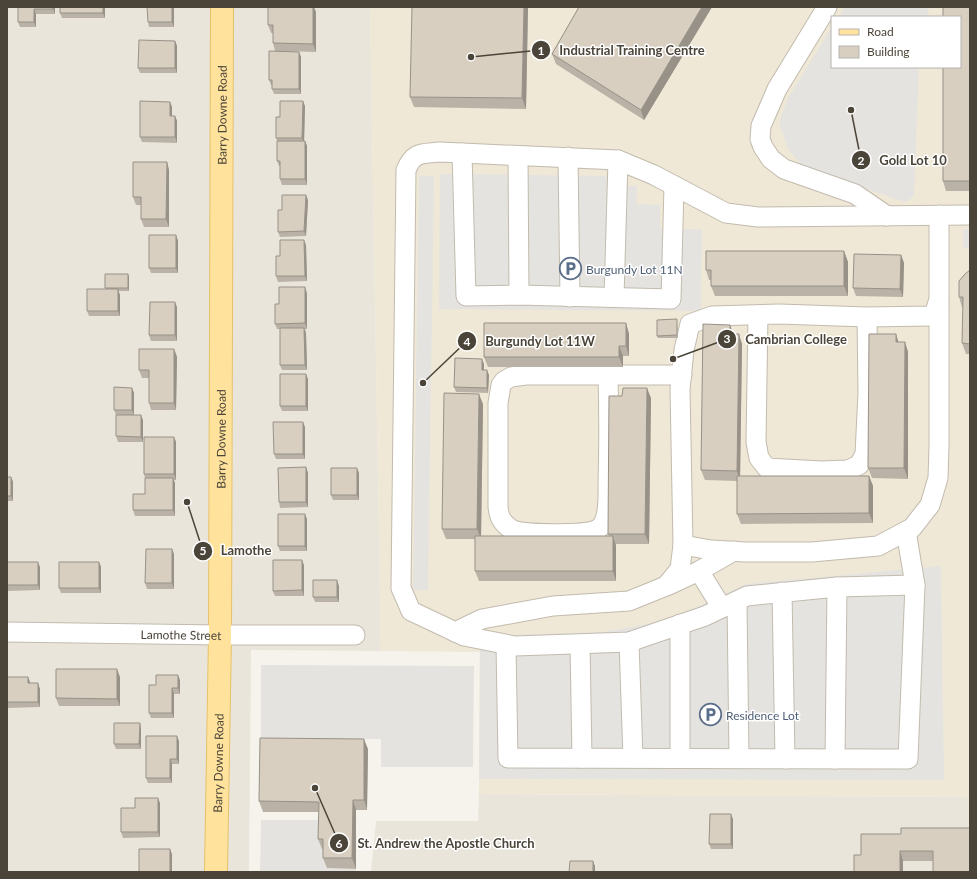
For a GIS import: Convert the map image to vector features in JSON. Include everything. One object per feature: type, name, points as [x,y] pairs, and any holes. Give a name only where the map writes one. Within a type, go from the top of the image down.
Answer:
[{"type":"main road","name":"Barry Downe Road","points":[[216,872],[220,635],[222,7]]},
{"type":"street","points":[[827,7],[777,89],[761,126],[760,139],[763,147],[771,159],[784,169],[855,194],[887,216]]},
{"type":"street","points":[[915,585],[837,587],[747,596],[729,605],[629,642],[515,646],[506,645],[464,636],[412,610],[401,588],[406,170],[410,159],[416,155],[440,152],[618,160],[654,175],[726,213],[758,217],[970,215]]},
{"type":"street","points":[[462,153],[466,296],[519,295],[671,299],[674,186]]},
{"type":"street","points":[[518,156],[519,295]]},
{"type":"street","points":[[568,157],[570,297]]},
{"type":"street","points":[[614,297],[618,160]]},
{"type":"street","points":[[683,545],[711,550],[812,552],[878,546],[912,528],[930,505],[938,478],[939,215]]},
{"type":"street","points":[[666,586],[680,569],[683,545],[680,389],[684,350],[690,324],[712,316],[779,314],[867,317],[930,316],[935,312],[939,299]]},
{"type":"street","points":[[758,315],[756,442],[759,458],[767,468],[821,471],[848,470],[859,465],[865,454],[868,394],[867,317]]},
{"type":"street","points":[[608,375],[609,463],[607,512],[604,523],[598,530],[584,533],[546,533],[513,530],[504,524],[499,516],[498,507],[498,403],[501,385],[504,381],[511,377],[526,375],[608,375],[682,375]]},
{"type":"street","points":[[506,645],[508,758],[908,759],[915,585],[906,531]]},
{"type":"street","points":[[455,632],[482,618],[553,606],[629,601],[699,571],[734,551]]},
{"type":"street","points":[[699,571],[729,605],[739,758]]},
{"type":"street","points":[[835,759],[837,587]]},
{"type":"street","points":[[782,592],[785,759]]},
{"type":"street","points":[[680,624],[680,758]]},
{"type":"street","name":"Lamothe Street","points":[[7,632],[355,635]]},
{"type":"street","points":[[629,642],[633,758]]},
{"type":"street","points":[[580,644],[582,758]]},
{"type":"shaded area","points":[[7,7],[370,7],[381,651],[251,650],[249,872],[7,872]]},
{"type":"shaded area","points":[[370,7],[970,7],[970,797],[479,794],[480,652],[381,651]]},
{"type":"shaded area","points":[[845,7],[930,7],[926,16],[840,16]]},
{"type":"shaded area","points":[[831,29],[831,68],[919,68],[914,194],[912,198],[905,202],[804,168],[788,149],[779,122],[788,98]]},
{"type":"shaded area","name":"Burgundy Lot 11N","points":[[440,174],[611,176],[611,186],[637,186],[637,204],[660,205],[660,229],[702,229],[701,311],[439,309]]},
{"type":"shaded area","points":[[419,176],[434,176],[428,590],[413,590]]},
{"type":"shaded area","points":[[963,229],[970,229],[970,248],[963,248]]},
{"type":"shaded area","name":"Residence Lot","points":[[941,566],[944,780],[479,779],[480,636],[603,632],[666,621],[746,584]]},
{"type":"shaded area","points":[[261,665],[474,666],[473,767],[381,767],[381,739],[261,738]]},
{"type":"shaded area","points":[[479,794],[970,797],[970,872],[371,872],[376,821],[478,821]]},
{"type":"shaded area","points":[[261,820],[322,820],[327,849],[327,868],[356,869],[356,872],[260,872]]},
{"type":"building","points":[[18,7],[53,7],[53,9],[34,9],[34,22],[18,22]]},
{"type":"building","points":[[60,7],[103,7],[103,13],[60,13]]},
{"type":"building","points":[[147,7],[172,7],[172,22],[148,22]]},
{"type":"building","points":[[268,7],[313,7],[313,44],[273,43],[273,25],[268,25]]},
{"type":"building","points":[[412,7],[524,7],[522,98],[410,97]]},
{"type":"building","points":[[579,7],[702,7],[641,110],[552,54]]},
{"type":"building","points":[[943,7],[970,7],[970,181],[943,181],[943,68],[961,68],[961,16],[943,16]]},
{"type":"building","points":[[139,40],[175,41],[175,68],[138,68]]},
{"type":"building","points":[[269,51],[299,52],[299,89],[272,89],[272,80],[269,80]]},
{"type":"building","points":[[140,101],[170,102],[170,116],[175,116],[175,137],[140,137]]},
{"type":"building","points":[[280,101],[303,101],[302,138],[276,138],[276,117],[280,117]]},
{"type":"building","points":[[277,141],[305,141],[305,179],[280,179],[280,161],[277,161]]},
{"type":"building","points":[[133,162],[167,162],[166,219],[141,219],[141,197],[133,197]]},
{"type":"building","points":[[282,195],[306,195],[304,231],[278,232],[278,210],[282,210]]},
{"type":"building","points":[[149,235],[176,235],[176,268],[149,268]]},
{"type":"building","points":[[280,240],[304,240],[305,276],[276,276],[276,256],[280,256]]},
{"type":"building","points":[[706,251],[844,251],[844,286],[711,286],[711,270],[706,270]]},
{"type":"building","points":[[854,254],[901,255],[900,289],[853,288]]},
{"type":"building","points":[[970,270],[970,344],[962,343],[963,297],[959,297],[959,281]]},
{"type":"building","points":[[105,274],[128,274],[128,288],[105,288]]},
{"type":"building","points":[[279,287],[305,287],[305,323],[275,324],[275,304],[279,304]]},
{"type":"building","points":[[87,289],[118,289],[118,311],[87,311]]},
{"type":"building","points":[[150,302],[175,302],[175,335],[149,335]]},
{"type":"building","points":[[677,319],[677,335],[657,336],[657,320]]},
{"type":"building","points":[[484,323],[626,323],[626,346],[619,346],[619,357],[484,357]]},
{"type":"building","points":[[703,324],[730,325],[730,334],[739,334],[737,471],[701,470]]},
{"type":"building","points":[[280,328],[304,328],[305,365],[280,365]]},
{"type":"building","points":[[869,334],[896,334],[896,342],[905,342],[904,468],[868,468]]},
{"type":"building","points":[[139,349],[174,349],[174,403],[149,403],[149,370],[139,370]]},
{"type":"building","points":[[455,358],[482,359],[482,370],[487,370],[487,388],[454,387]]},
{"type":"building","points":[[280,374],[306,374],[306,406],[280,406]]},
{"type":"building","points":[[114,387],[132,388],[132,410],[114,410]]},
{"type":"building","points":[[623,388],[647,388],[645,534],[608,534],[609,396],[622,396]]},
{"type":"building","points":[[444,393],[479,394],[477,529],[442,529]]},
{"type":"building","points":[[116,415],[141,415],[141,437],[116,436]]},
{"type":"building","points":[[273,422],[303,422],[303,454],[274,454]]},
{"type":"building","points":[[144,437],[174,437],[174,474],[144,474]]},
{"type":"building","points":[[306,467],[306,502],[279,502],[278,468]]},
{"type":"building","points":[[331,468],[357,468],[357,495],[331,495]]},
{"type":"building","points":[[737,476],[869,476],[869,513],[737,514]]},
{"type":"building","points":[[7,477],[11,477],[11,496],[7,496]]},
{"type":"building","points":[[145,478],[173,478],[173,510],[133,510],[133,494],[145,494]]},
{"type":"building","points":[[278,514],[305,514],[305,546],[278,546]]},
{"type":"building","points":[[475,536],[613,536],[613,571],[475,571]]},
{"type":"building","points":[[146,549],[172,549],[172,583],[145,583]]},
{"type":"building","points":[[273,560],[302,560],[302,590],[273,591]]},
{"type":"building","points":[[7,562],[38,562],[38,585],[7,585]]},
{"type":"building","points":[[59,562],[99,562],[99,588],[59,588]]},
{"type":"building","points":[[313,580],[337,580],[337,597],[313,597]]},
{"type":"building","points":[[56,669],[117,669],[117,699],[56,698]]},
{"type":"building","points":[[156,675],[178,675],[178,688],[172,688],[172,713],[149,713],[149,685],[156,685]]},
{"type":"building","points":[[7,677],[28,677],[28,683],[38,683],[38,702],[7,702]]},
{"type":"building","points":[[114,723],[140,723],[139,744],[114,744]]},
{"type":"building","points":[[146,736],[177,736],[177,759],[170,759],[170,778],[146,778]]},
{"type":"building","points":[[260,738],[364,739],[364,800],[353,800],[352,858],[323,858],[323,839],[318,839],[319,802],[259,801]]},
{"type":"building","points":[[135,798],[158,798],[158,832],[121,832],[121,808],[135,808]]},
{"type":"building","points":[[710,814],[731,814],[731,844],[709,844]]},
{"type":"building","points":[[901,828],[970,828],[970,872],[933,872],[933,851],[900,851],[900,872],[854,872],[854,855],[861,855],[861,834],[901,834]]},
{"type":"building","points":[[139,849],[170,849],[170,872],[139,872]]},
{"type":"building","points":[[570,861],[593,861],[593,872],[569,872]]},
{"type":"place","name":"Industrial Training Centre","points":[[471,57]]},
{"type":"place","name":"Gold Lot 10","points":[[851,110]]},
{"type":"place","name":"Burgundy Lot 11N","points":[[571,269]]},
{"type":"place","name":"Cambrian College","points":[[673,359]]},
{"type":"place","name":"Burgundy Lot 11W","points":[[423,383]]},
{"type":"place","name":"Lamothe","points":[[187,502]]},
{"type":"place","name":"Residence Lot","points":[[711,715]]},
{"type":"place","name":"St. Andrew the Apostle Church","points":[[315,788]]}]
